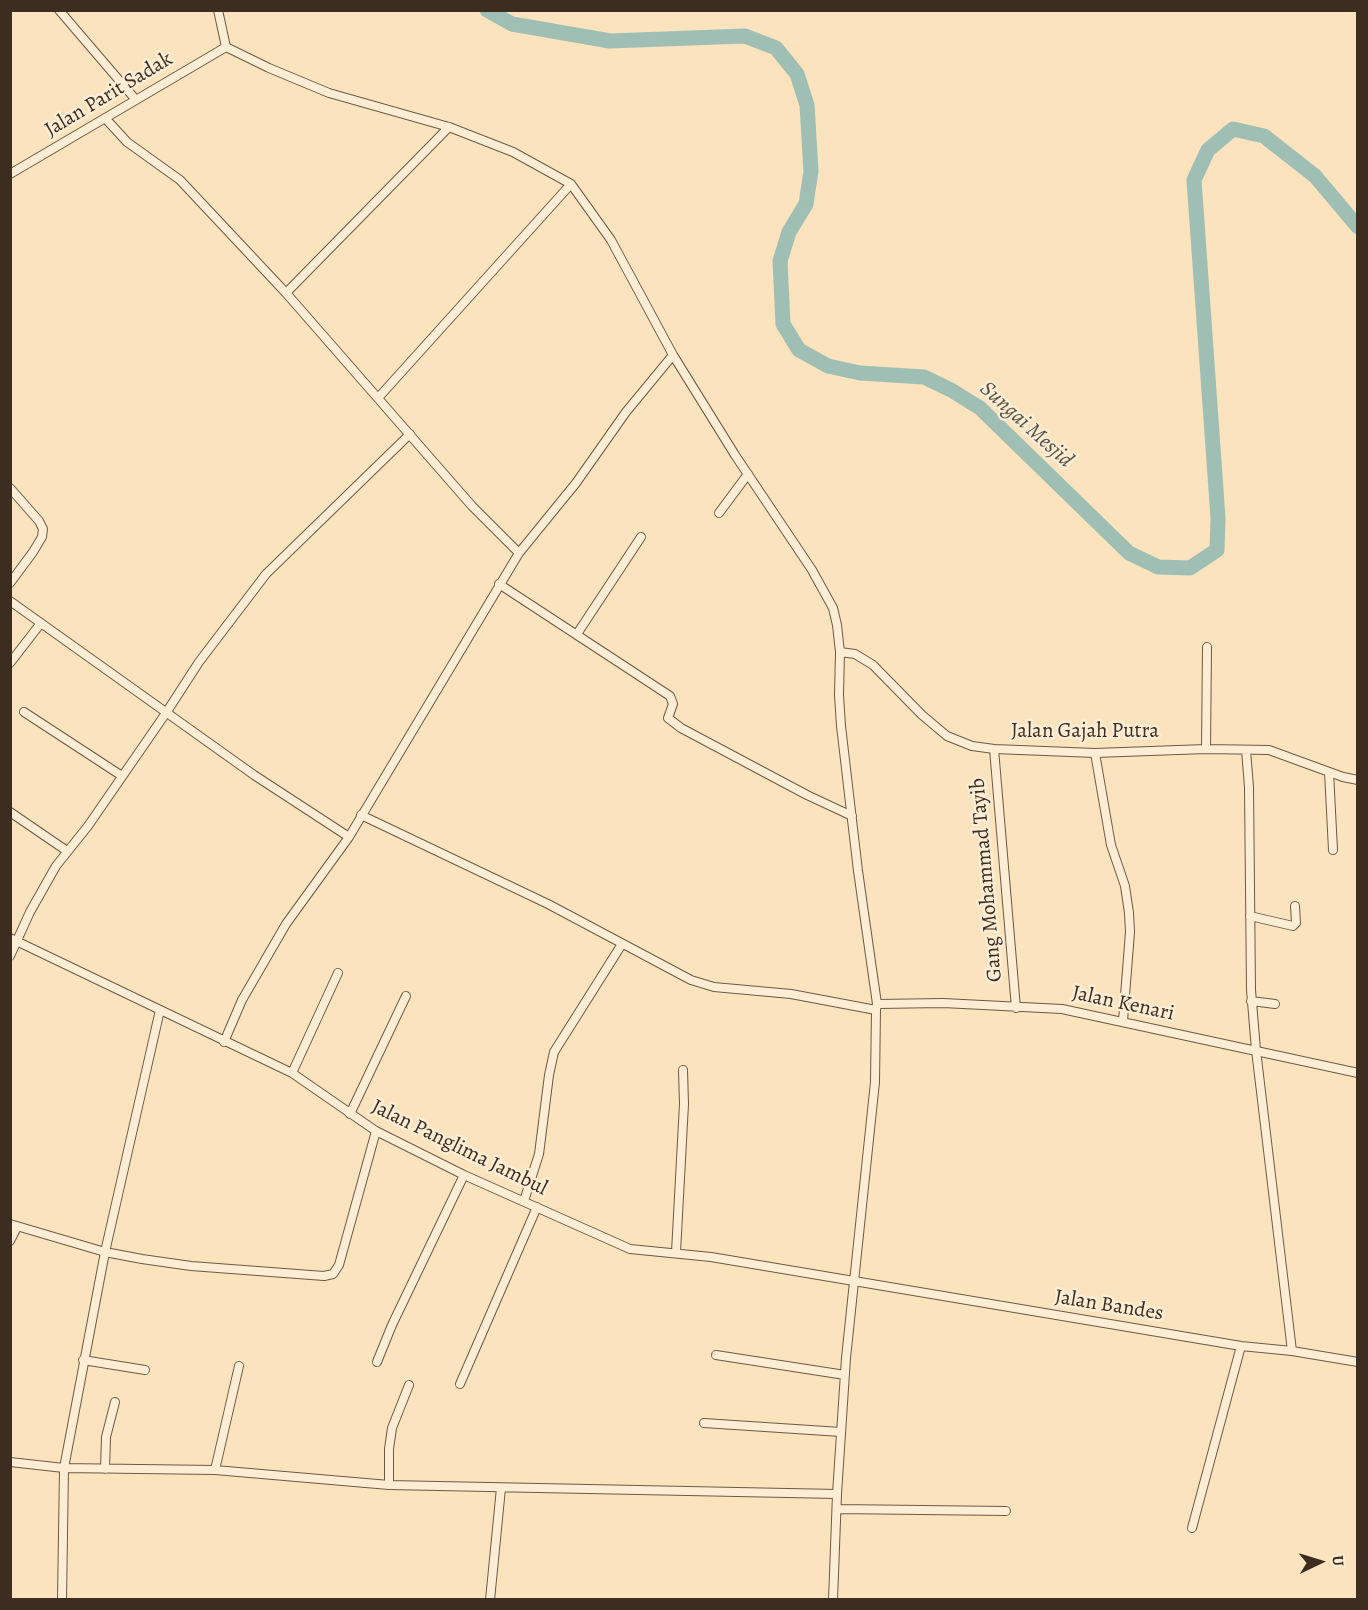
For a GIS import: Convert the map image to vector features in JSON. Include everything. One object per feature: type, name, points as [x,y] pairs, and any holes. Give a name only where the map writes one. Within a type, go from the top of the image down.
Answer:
[{"type":"street","points":[[59,10],[133,95]]},
{"type":"street","points":[[218,10],[226,47],[329,93],[450,127],[513,152],[571,184],[611,240],[673,355],[812,570],[833,608],[840,652],[841,716],[876,1007],[874,1082],[845,1375],[833,1599]]},
{"type":"street","name":"Jalan Parit Sadak","points":[[10,174],[105,118],[133,95],[226,47]]},
{"type":"street","points":[[105,118],[127,142],[180,180],[286,293],[472,506],[519,553]]},
{"type":"street","points":[[286,293],[450,127]]},
{"type":"street","points":[[378,398],[571,184]]},
{"type":"street","points":[[224,1042],[242,1000],[286,924],[349,837],[519,553],[576,483],[626,412],[673,355]]},
{"type":"street","points":[[10,956],[14,940],[36,898],[67,851],[88,826],[199,662],[266,574],[410,435]]},
{"type":"street","points":[[719,513],[748,474]]},
{"type":"street","points":[[10,488],[39,521],[43,529],[42,537],[33,552],[10,583]]},
{"type":"street","points":[[577,634],[641,537]]},
{"type":"street","points":[[499,584],[670,696],[673,702],[669,718],[681,728],[807,795],[852,816]]},
{"type":"street","points":[[10,601],[254,775],[349,837]]},
{"type":"street","points":[[10,663],[41,623]]},
{"type":"street","points":[[1206,749],[1208,647]]},
{"type":"street","name":"Jalan Gajah Putra","points":[[840,652],[855,654],[873,665],[922,715],[947,736],[972,746],[1095,753],[1206,749],[1269,750],[1358,780]]},
{"type":"street","points":[[24,712],[122,776]]},
{"type":"street","name":"Gang Mohammad Tayib","points":[[994,749],[1016,1008]]},
{"type":"street","points":[[1246,750],[1249,787],[1251,1001],[1292,1351]]},
{"type":"street","points":[[1095,753],[1111,845],[1125,886],[1130,918],[1123,1021]]},
{"type":"street","points":[[1329,772],[1333,850]]},
{"type":"street","points":[[10,812],[67,851]]},
{"type":"street","name":"Jalan Kenari","points":[[362,814],[548,904],[681,976],[714,987],[791,994],[876,1007],[944,1003],[1062,1009],[1358,1073]]},
{"type":"street","points":[[1250,916],[1293,926],[1296,923],[1295,906]]},
{"type":"street","name":"Jalan Panglima Jambul","points":[[14,940],[292,1073],[376,1131],[464,1175],[630,1249],[676,1252],[854,1281]]},
{"type":"street","points":[[524,1201],[539,1154],[547,1086],[554,1052],[622,944]]},
{"type":"street","points":[[292,1073],[338,973]]},
{"type":"street","points":[[350,1114],[406,996]]},
{"type":"street","points":[[1251,1001],[1275,1004]]},
{"type":"street","points":[[62,1599],[64,1468],[105,1252],[160,1010]]},
{"type":"street","points":[[676,1252],[684,1104],[683,1070]]},
{"type":"street","points":[[10,1240],[14,1226],[105,1252],[191,1266],[324,1276],[333,1274],[339,1265],[376,1131]]},
{"type":"street","points":[[377,1362],[464,1175]]},
{"type":"street","points":[[460,1384],[537,1207]]},
{"type":"street","name":"Jalan Bandes","points":[[854,1281],[1241,1346],[1292,1351],[1358,1362]]},
{"type":"street","points":[[1192,1528],[1241,1346]]},
{"type":"street","points":[[716,1355],[845,1375]]},
{"type":"street","points":[[83,1360],[145,1371]]},
{"type":"street","points":[[215,1470],[239,1366]]},
{"type":"street","points":[[389,1485],[389,1449],[392,1428],[409,1385]]},
{"type":"street","points":[[105,1469],[106,1437],[115,1402]]},
{"type":"street","points":[[704,1423],[841,1432]]},
{"type":"street","points":[[10,1462],[64,1468],[215,1470],[389,1485],[837,1494]]},
{"type":"street","points":[[490,1599],[501,1488]]},
{"type":"street","points":[[837,1509],[1006,1511]]},
{"type":"waterway","name":"Sungai Mesjid","points":[[487,10],[512,24],[610,41],[745,36],[776,48],[797,74],[807,105],[811,171],[806,204],[789,232],[780,261],[783,324],[799,350],[828,366],[860,373],[924,377],[951,390],[980,408],[1129,553],[1158,567],[1190,568],[1217,550],[1218,518],[1194,180],[1208,150],[1233,129],[1264,136],[1315,176],[1358,227]]}]
